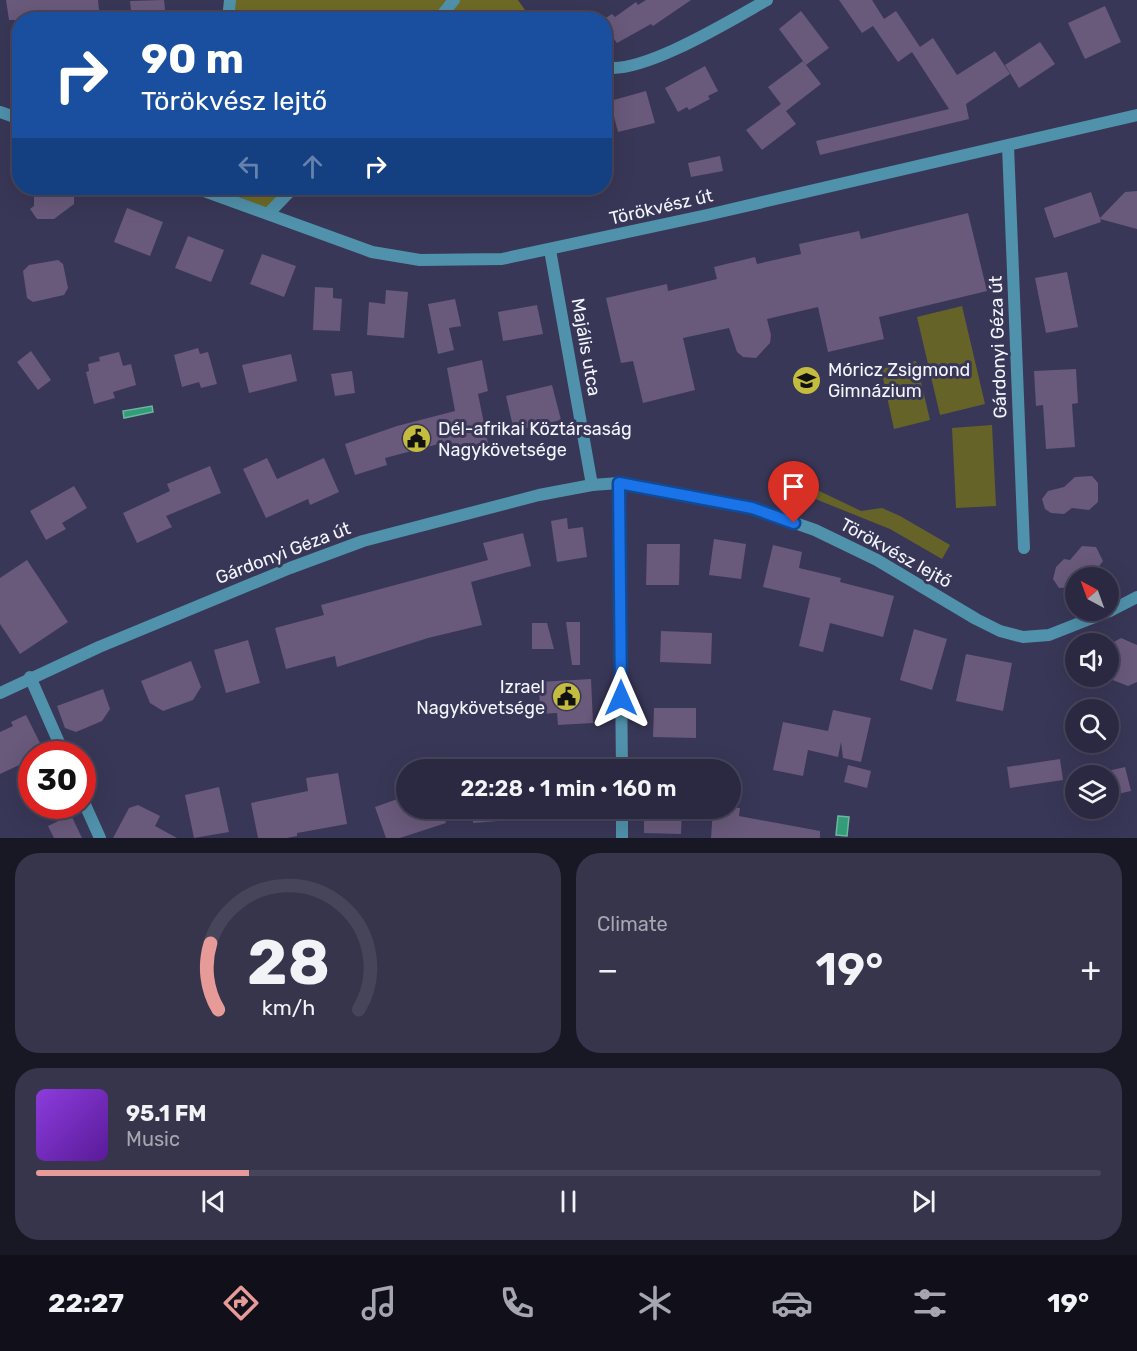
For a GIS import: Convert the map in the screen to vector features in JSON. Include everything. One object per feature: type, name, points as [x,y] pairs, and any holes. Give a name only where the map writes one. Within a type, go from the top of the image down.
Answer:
[{"type":"street","points":[[444,12],[454,0]]},
{"type":"street","points":[[612,69],[655,58],[767,0]]},
{"type":"street","name":"Törökvész út","points":[[215,195],[372,252],[420,260],[502,259],[550,250],[1137,115]]},
{"type":"street","name":"Gárdonyi Géza út","points":[[1008,146],[1024,548]]},
{"type":"street","points":[[268,214],[286,195]]},
{"type":"street","name":"Majális utca","points":[[550,250],[592,485]]},
{"type":"street","points":[[619,483],[622,759]]},
{"type":"street","name":"Törökvész lejtő","points":[[592,485],[619,483],[752,508],[815,530],[876,560],[976,619],[1000,631],[1023,637],[1049,635],[1110,611],[1137,597]]},
{"type":"street","name":"Gárdonyi Géza út","points":[[0,693],[30,677],[290,568],[363,541],[539,495],[592,485]]},
{"type":"street","points":[[30,677],[57,741]]},
{"type":"street","points":[[91,819],[100,838]]},
{"type":"street","points":[[622,819],[622,838]]},
{"type":"shaded area","points":[[230,0],[518,0],[526,12],[229,12]]},
{"type":"shaded area","points":[[225,195],[286,195],[268,214]]},
{"type":"shaded area","points":[[962,306],[985,404],[940,415],[917,317]]},
{"type":"shaded area","points":[[916,361],[930,420],[894,429],[881,369]]},
{"type":"shaded area","points":[[152,406],[153,412],[124,418],[123,411]]},
{"type":"shaded area","points":[[992,425],[996,506],[956,508],[952,428]]},
{"type":"shaded area","points":[[788,476],[861,511],[882,508],[950,545],[942,559],[890,529],[783,486]]},
{"type":"shaded area","points":[[838,816],[849,817],[847,836],[836,835]]},
{"type":"building","points":[[6,0],[98,0],[99,12],[12,12],[12,20],[9,20]]},
{"type":"building","points":[[164,0],[165,12],[131,12],[130,1]]},
{"type":"building","points":[[646,0],[691,0],[653,26],[651,24],[617,43],[612,36],[612,14],[615,17],[636,2],[638,5]]},
{"type":"building","points":[[839,0],[872,0],[884,19],[896,11],[920,47],[933,38],[957,75],[995,51],[1010,74],[966,104],[969,119],[820,155],[816,141],[949,109],[912,52],[898,62],[873,26],[862,33]]},
{"type":"building","points":[[1105,6],[1121,42],[1085,59],[1068,23]]},
{"type":"building","points":[[801,11],[829,48],[806,65],[779,29]]},
{"type":"building","points":[[1040,42],[1055,64],[1019,88],[1005,65]]},
{"type":"building","points":[[803,61],[821,84],[786,111],[796,124],[762,150],[746,130],[781,104],[768,87]]},
{"type":"building","points":[[705,66],[718,91],[708,96],[710,99],[689,110],[687,107],[678,112],[665,88]]},
{"type":"building","points":[[646,91],[655,123],[618,132],[612,100]]},
{"type":"building","points":[[720,156],[723,171],[691,177],[688,163]]},
{"type":"building","points":[[1137,191],[1137,229],[1100,219],[1101,222],[1054,238],[1044,208],[1091,192],[1100,218],[1125,192]]},
{"type":"building","points":[[34,195],[74,195],[74,204],[54,219],[37,219],[30,209],[34,206]]},
{"type":"building","points":[[127,208],[163,222],[150,256],[114,242]]},
{"type":"building","points":[[968,213],[987,291],[879,317],[884,339],[828,352],[818,307],[767,319],[771,335],[770,343],[756,358],[743,357],[737,352],[729,328],[683,338],[695,390],[643,403],[633,361],[621,363],[606,298],[667,284],[668,291],[717,279],[714,267],[755,257],[757,264],[801,254],[799,244],[859,231],[861,239]]},
{"type":"building","points":[[188,236],[224,250],[211,282],[175,268]]},
{"type":"building","points":[[262,254],[296,266],[284,297],[250,284]]},
{"type":"building","points":[[58,260],[63,264],[68,288],[64,295],[33,302],[27,298],[23,271],[29,265]]},
{"type":"building","points":[[1067,272],[1078,327],[1046,333],[1035,278]]},
{"type":"building","points":[[315,287],[333,288],[333,298],[342,299],[340,331],[313,330]]},
{"type":"building","points":[[386,290],[408,292],[404,338],[367,335],[369,302],[385,304]]},
{"type":"building","points":[[455,299],[461,326],[449,328],[454,350],[438,354],[428,304]]},
{"type":"building","points":[[537,305],[543,334],[503,341],[498,312]]},
{"type":"building","points":[[198,348],[200,354],[208,352],[217,384],[201,388],[199,382],[182,387],[174,355]]},
{"type":"building","points":[[31,351],[51,380],[38,390],[17,362]]},
{"type":"building","points":[[119,352],[123,366],[131,364],[136,385],[113,392],[115,398],[94,404],[86,372],[89,371],[88,364],[100,361],[99,357]]},
{"type":"building","points":[[291,354],[297,381],[249,393],[242,365]]},
{"type":"building","points":[[482,360],[488,391],[478,394],[488,443],[452,450],[450,441],[385,458],[387,465],[355,475],[345,444],[397,426],[455,411],[447,368]]},
{"type":"building","points":[[1076,369],[1078,403],[1072,404],[1075,447],[1046,449],[1043,405],[1036,406],[1034,371]]},
{"type":"building","points":[[352,371],[355,393],[335,396],[331,374]]},
{"type":"building","points":[[552,385],[561,420],[514,431],[506,396]]},
{"type":"building","points":[[267,458],[277,479],[324,458],[339,492],[310,505],[308,499],[266,518],[243,469]]},
{"type":"building","points":[[210,466],[221,493],[166,516],[172,527],[137,543],[123,513],[170,491],[167,484]]},
{"type":"building","points":[[1092,476],[1098,483],[1098,502],[1089,510],[1072,508],[1064,514],[1051,513],[1045,509],[1042,499],[1048,491],[1064,487],[1075,477]]},
{"type":"building","points":[[74,486],[87,508],[62,523],[66,529],[46,540],[30,511]]},
{"type":"building","points":[[567,518],[568,529],[583,527],[587,557],[557,562],[551,521]]},
{"type":"building","points":[[523,533],[531,566],[471,582],[482,625],[428,638],[337,667],[335,656],[286,669],[275,628],[324,615],[321,605],[488,560],[483,543]]},
{"type":"building","points":[[714,539],[746,544],[741,579],[709,575]]},
{"type":"building","points":[[647,544],[680,544],[679,585],[646,585]]},
{"type":"building","points":[[773,545],[802,552],[799,568],[841,578],[840,582],[894,596],[883,637],[830,623],[823,652],[799,646],[810,598],[763,587]]},
{"type":"building","points":[[1082,546],[1096,547],[1103,561],[1098,567],[1065,567],[1065,588],[1059,588],[1053,579],[1056,567],[1064,559],[1070,560]]},
{"type":"building","points":[[27,560],[68,622],[20,654],[0,624],[0,578]]},
{"type":"building","points":[[566,622],[580,622],[580,665],[572,665]]},
{"type":"building","points":[[532,623],[547,623],[554,649],[532,649]]},
{"type":"building","points":[[914,629],[947,639],[932,690],[900,680]]},
{"type":"building","points":[[661,631],[712,633],[711,664],[660,662]]},
{"type":"building","points":[[1119,639],[1137,645],[1137,682],[1128,686],[1119,682]]},
{"type":"building","points":[[248,640],[260,683],[226,693],[214,650]]},
{"type":"building","points":[[966,654],[1012,663],[1003,711],[956,701]]},
{"type":"building","points":[[191,661],[201,687],[193,700],[163,711],[150,703],[141,681]]},
{"type":"building","name":"Izrael Nagykövetsége","points":[[591,679],[593,723],[558,725],[557,713],[540,714],[539,682]]},
{"type":"building","points":[[103,689],[110,709],[102,721],[76,732],[65,728],[57,706]]},
{"type":"building","points":[[654,708],[696,708],[696,738],[653,737]]},
{"type":"building","points":[[833,710],[871,718],[861,762],[843,758],[841,742],[838,757],[808,750],[803,776],[773,770],[783,722],[828,731]]},
{"type":"building","points":[[26,715],[39,741],[18,741],[18,766],[0,774],[0,732],[13,726],[11,722]]},
{"type":"building","points":[[1060,759],[1063,780],[1010,788],[1007,767]]},
{"type":"building","points":[[848,765],[871,771],[867,788],[844,782]]},
{"type":"building","points":[[1125,767],[1131,791],[1119,794],[1119,768]]},
{"type":"building","points":[[338,773],[347,824],[297,833],[297,836],[287,838],[258,838],[251,803],[308,791],[306,778]]},
{"type":"building","points":[[219,787],[229,832],[194,838],[185,795]]},
{"type":"building","points":[[396,800],[396,819],[445,819],[446,823],[400,838],[386,838],[375,807]]},
{"type":"building","points":[[138,805],[160,816],[155,826],[177,838],[113,838],[129,808]]},
{"type":"building","points":[[741,816],[820,831],[820,838],[711,838],[712,819],[741,819]]},
{"type":"building","points":[[63,819],[73,819],[82,838],[54,838],[48,826]]},
{"type":"building","points":[[473,819],[498,819],[498,821],[473,823]]},
{"type":"building","points":[[644,819],[682,819],[681,834],[644,833]]},
{"type":"place","name":"Móricz Zsigmond Gimnázium","points":[[807,380]]},
{"type":"place","name":"Dél-afrikai Köztársaság Nagykövetsége","points":[[417,439]]},
{"type":"place","name":"Izrael Nagykövetsége","points":[[566,697]]},
{"type":"route","points":[[621,698],[619,483],[752,508],[794,523]]}]
